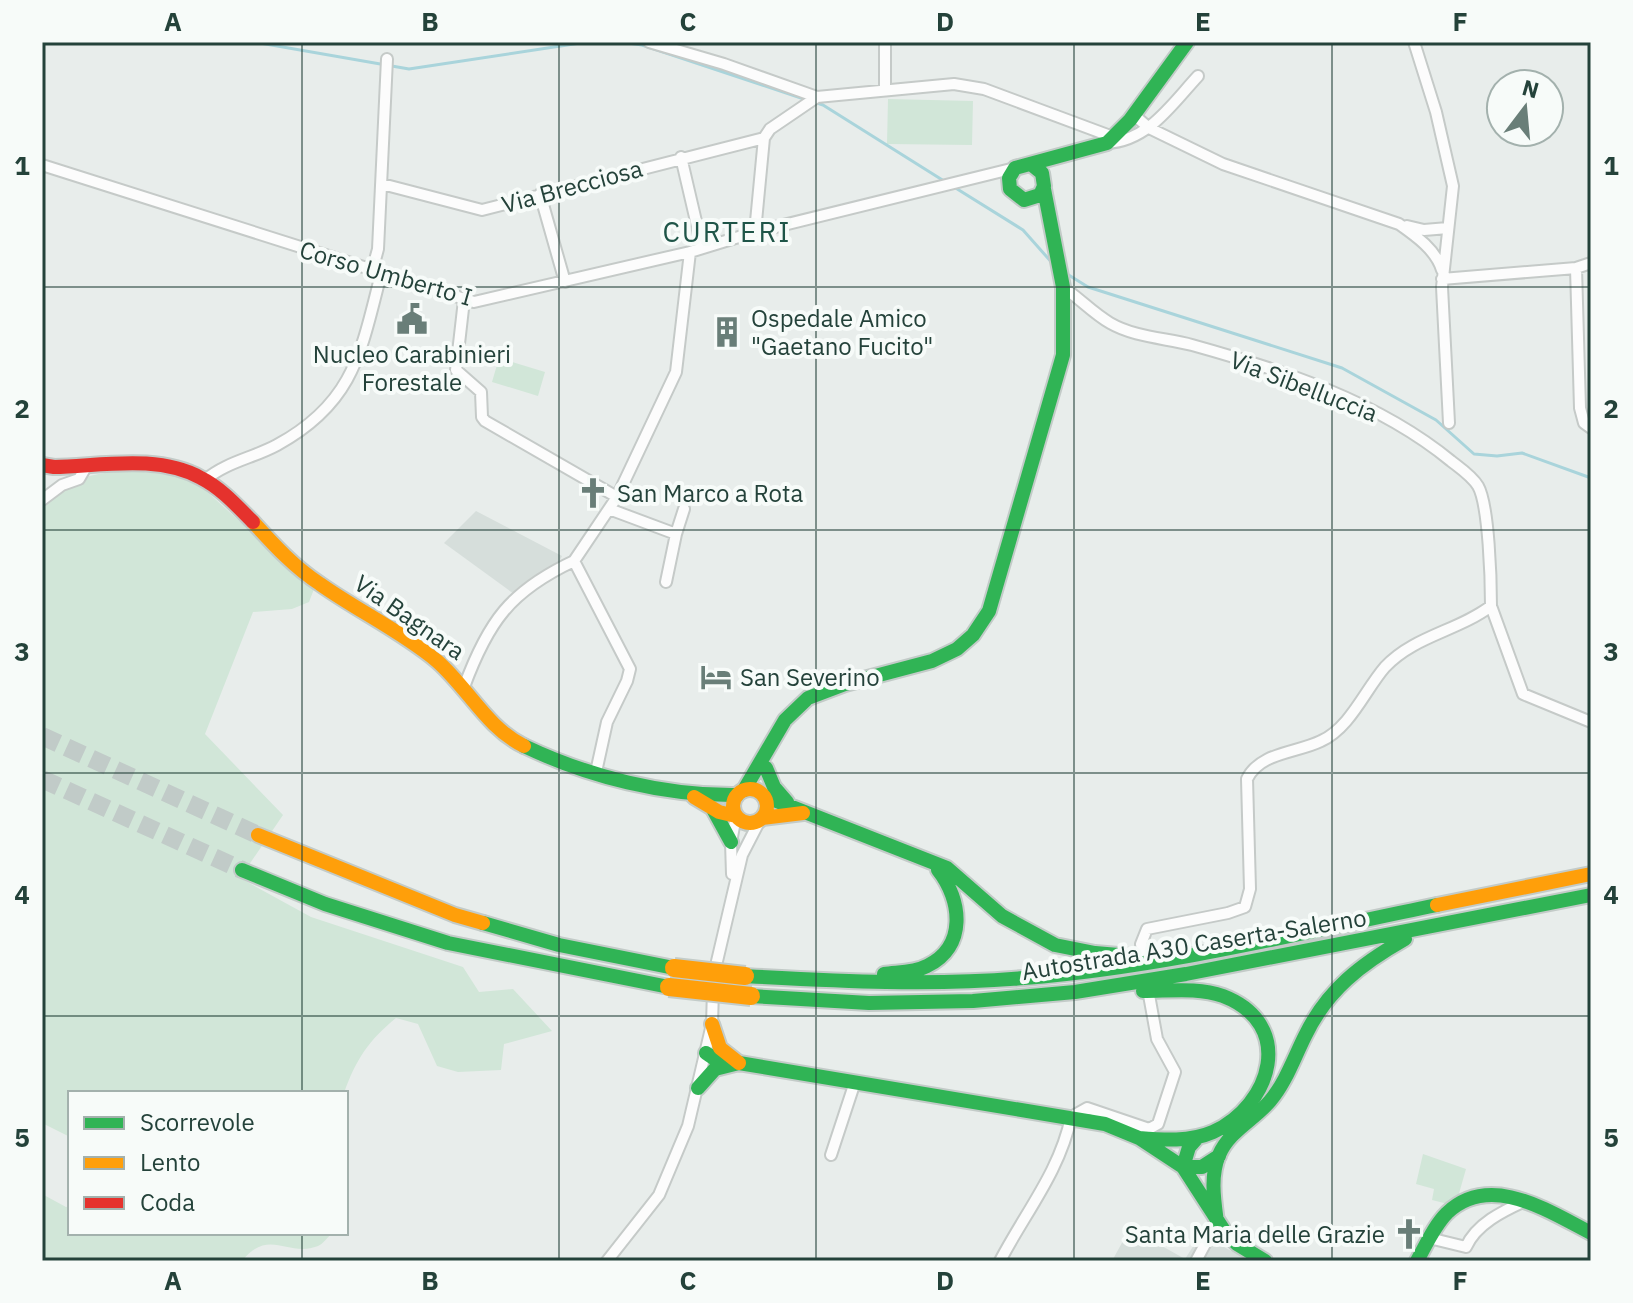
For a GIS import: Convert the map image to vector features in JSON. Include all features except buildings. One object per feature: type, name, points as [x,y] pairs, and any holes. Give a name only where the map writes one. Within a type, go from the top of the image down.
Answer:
[{"type":"main road","points":[[807,814],[780,814],[750,823],[736,816],[733,803],[767,759],[785,720],[808,698],[845,684],[932,661],[957,649],[973,635],[989,611],[1063,355],[1066,312],[1060,265],[1046,217],[1023,179],[1057,157],[1110,140],[1134,115],[1187,42]]},
{"type":"main road","points":[[42,465],[164,466],[186,470],[205,480]]},
{"type":"main road","name":"Via Bagnara","points":[[205,480],[234,504],[291,562],[326,589],[421,648],[464,687],[495,727],[512,739],[546,757],[690,795],[740,792]]},
{"type":"main road","points":[[761,819],[768,805],[764,796],[767,759]]},
{"type":"main road","points":[[767,759],[774,787],[787,802]]},
{"type":"main road","points":[[740,792],[755,789],[764,796],[787,802],[807,814],[947,868],[1002,916],[1055,945],[1095,953],[1169,959]]},
{"type":"main road","name":"Via Bagnara","points":[[690,795],[714,811],[725,816],[736,816]]},
{"type":"main road","points":[[714,811],[731,842]]},
{"type":"main road","name":"Autostrada A30 Caserta-Salerno","points":[[258,835],[455,915],[559,945],[674,968],[745,976],[896,984],[1025,978],[1169,959],[1591,874]]},
{"type":"main road","points":[[816,980],[907,971],[928,966],[947,952],[957,930],[956,898],[949,881],[924,858]]},
{"type":"main road","name":"Autostrada A30 Caserta-Salerno","points":[[242,870],[325,904],[448,943],[669,987],[751,996],[869,1003],[973,1001],[1075,992],[1186,974],[1591,895]]},
{"type":"main road","points":[[1217,1222],[1213,1191],[1219,1156],[1234,1133],[1271,1100],[1331,992],[1361,963],[1422,929]]},
{"type":"main road","points":[[1075,992],[1202,991],[1230,999],[1255,1018],[1264,1032],[1270,1048],[1265,1085],[1257,1098],[1234,1120],[1197,1138],[1189,1147],[1183,1167]]},
{"type":"main road","points":[[712,1024],[722,1057]]},
{"type":"main road","points":[[722,1057],[1105,1124],[1139,1138],[1183,1167],[1217,1222],[1237,1244],[1265,1261]]},
{"type":"main road","points":[[698,1088],[722,1057]]},
{"type":"main road","points":[[1139,1138],[1197,1138]]},
{"type":"main road","points":[[1183,1167],[1202,1167],[1219,1156]]},
{"type":"main road","points":[[1417,1261],[1441,1220],[1461,1201],[1477,1195],[1495,1193],[1525,1201],[1591,1233]]},
{"type":"street","points":[[649,42],[724,64],[815,98]]},
{"type":"street","points":[[885,42],[885,90]]},
{"type":"street","points":[[1414,42],[1451,169],[1453,200],[1442,276]]},
{"type":"street","points":[[205,480],[218,469],[270,449],[304,430],[329,406],[350,375],[363,347],[377,273],[387,59]]},
{"type":"street","points":[[755,232],[764,138],[770,129],[815,98],[954,84],[984,89],[1110,140],[1123,142],[1149,128],[1198,76]]},
{"type":"street","points":[[1134,115],[1149,128],[1223,164],[1399,224],[1424,230],[1448,228]]},
{"type":"street","name":"Via Brecciosa","points":[[382,184],[482,210],[764,138]]},
{"type":"street","points":[[681,157],[702,247]]},
{"type":"street","name":"Corso Umberto I","points":[[42,165],[464,300],[483,301],[690,252],[755,232],[962,181],[1023,179]]},
{"type":"street","points":[[540,194],[565,282]]},
{"type":"street","points":[[1399,224],[1415,235],[1439,260],[1449,423]]},
{"type":"street","points":[[464,687],[478,648],[501,612],[539,581],[574,561],[617,497],[676,372],[690,252]]},
{"type":"street","points":[[1442,276],[1576,268],[1591,263]]},
{"type":"street","points":[[1576,268],[1581,417],[1591,428]]},
{"type":"street","name":"Via Sibelluccia","points":[[1064,293],[1071,293],[1109,323],[1126,330],[1225,355],[1331,392],[1396,423],[1433,446],[1476,483],[1481,493],[1491,606],[1523,694],[1591,722]]},
{"type":"street","points":[[464,300],[456,370],[481,392],[482,417],[485,421],[617,497]]},
{"type":"street","points":[[42,500],[62,485],[79,479],[86,467]]},
{"type":"street","points":[[609,509],[676,534]]},
{"type":"street","points":[[666,582],[684,509]]},
{"type":"street","points":[[574,561],[630,669],[607,722],[596,772]]},
{"type":"street","points":[[1142,951],[1141,944],[1147,929],[1245,907],[1250,889],[1247,779],[1252,768],[1322,741],[1336,732],[1386,666],[1409,647],[1491,606]]},
{"type":"street","points":[[733,888],[731,842],[736,816]]},
{"type":"street","points":[[712,1024],[716,962],[733,888],[742,855],[761,819]]},
{"type":"street","points":[[1000,1261],[1051,1174],[1071,1117],[1087,1108],[1149,1129],[1158,1124],[1175,1072],[1157,1039],[1149,995]]},
{"type":"street","points":[[831,1155],[855,1082]]},
{"type":"street","points":[[607,1261],[659,1195],[688,1126],[698,1088]]},
{"type":"street","points":[[1429,1238],[1466,1247],[1476,1231],[1487,1222],[1525,1201]]},
{"type":"street","points":[[1196,1261],[1217,1222]]},
{"type":"shaded area","points":[[476,511],[562,556],[558,564],[514,594],[444,543]]},
{"type":"shaded area","points":[[1130,1228],[1185,1259],[1201,1234],[1249,1261],[1112,1261]]},
{"type":"green space","points":[[888,99],[973,101],[972,145],[887,144]]},
{"type":"green space","points":[[499,358],[545,372],[538,396],[492,382]]},
{"type":"green space","points":[[136,471],[192,478],[314,589],[309,602],[292,609],[253,612],[205,734],[283,815],[240,878],[311,917],[463,967],[479,992],[513,989],[552,1031],[504,1044],[501,1070],[458,1072],[437,1066],[418,1024],[396,1018],[364,1051],[345,1091],[68,1091],[68,1136],[42,1123],[42,500],[64,485],[110,473]]},
{"type":"green space","points":[[1423,1154],[1466,1169],[1458,1197],[1448,1204],[1432,1200],[1434,1189],[1416,1184]]},
{"type":"green space","points":[[42,1194],[68,1206],[68,1235],[330,1235],[320,1245],[307,1249],[270,1244],[261,1246],[242,1261],[42,1261]]},
{"type":"waterway","points":[[254,42],[409,69],[587,42]]},
{"type":"waterway","points":[[621,42],[642,45],[807,100]]},
{"type":"waterway","points":[[814,102],[944,181]]},
{"type":"waterway","points":[[954,187],[1023,230],[1054,265]]},
{"type":"waterway","points":[[1067,274],[1088,287],[1342,368],[1436,420],[1474,454],[1497,456],[1522,453],[1591,478]]},
{"type":"tunnel","points":[[42,736],[258,835]]},
{"type":"tunnel","points":[[42,779],[242,870]]},
{"type":"traffic: fast","points":[[1031,164],[1042,173],[1044,186],[1040,195],[1024,200],[1010,189],[1009,178],[1015,168],[1107,143],[1130,120],[1187,42]]},
{"type":"traffic: fast","points":[[744,790],[785,720],[808,698],[845,684],[932,661],[957,649],[973,635],[989,611],[1063,355],[1063,287],[1044,189]]},
{"type":"traffic: fast","points":[[524,746],[575,767],[628,782],[682,792],[737,795]]},
{"type":"traffic: fast","points":[[766,768],[774,787],[787,802]]},
{"type":"traffic: fast","points":[[764,796],[947,868],[1002,916],[1055,945],[1130,956]]},
{"type":"traffic: fast","points":[[714,811],[731,842]]},
{"type":"traffic: fast","points":[[242,870],[325,904],[448,943],[669,987]]},
{"type":"traffic: fast","points":[[884,974],[922,968],[940,958],[949,947],[954,935],[956,909],[938,870]]},
{"type":"traffic: fast","points":[[751,996],[869,1003],[973,1001],[1075,992],[1186,974],[1591,895]]},
{"type":"traffic: fast","points":[[745,976],[919,982],[1076,973],[1231,948],[1437,905]]},
{"type":"traffic: fast","points":[[483,923],[559,945],[674,968]]},
{"type":"traffic: fast","points":[[1217,1222],[1214,1180],[1216,1163],[1223,1147],[1276,1094],[1314,1020],[1335,992],[1374,958],[1405,939]]},
{"type":"traffic: fast","points":[[1139,1138],[1186,1139],[1213,1132],[1233,1120],[1250,1103],[1268,1064],[1267,1044],[1261,1025],[1246,1009],[1223,996],[1204,991],[1143,991]]},
{"type":"traffic: fast","points":[[706,1053],[722,1064]]},
{"type":"traffic: fast","points":[[698,1088],[715,1069],[739,1063],[1105,1124],[1139,1138],[1183,1167],[1225,1232],[1237,1244],[1265,1261]]},
{"type":"traffic: fast","points":[[1197,1138],[1189,1147],[1183,1167],[1202,1167],[1219,1156]]},
{"type":"traffic: fast","points":[[1417,1261],[1447,1213],[1464,1201],[1482,1196],[1519,1199],[1591,1233]]},
{"type":"traffic: slow","points":[[253,522],[311,577],[437,661],[499,729],[524,746]]},
{"type":"traffic: slow","points":[[750,789],[762,794],[767,806],[762,818],[750,823],[738,818],[733,806],[738,794],[750,789]]},
{"type":"traffic: slow","points":[[694,797],[719,812],[736,816]]},
{"type":"traffic: slow","points":[[762,818],[803,813]]},
{"type":"traffic: slow","points":[[258,835],[455,915],[483,923]]},
{"type":"traffic: slow","points":[[1437,905],[1591,874]]},
{"type":"traffic: slow","points":[[674,968],[745,976]]},
{"type":"traffic: slow","points":[[669,987],[751,996]]},
{"type":"traffic: slow","points":[[712,1024],[720,1048],[739,1063]]},
{"type":"traffic: jam","points":[[42,465],[166,466],[201,478],[215,487],[253,522]]},
{"type":"place","name":"Nucleo Carabinieri Forestale","points":[[412,319]]},
{"type":"place","name":"Ospedale Amico \"Gaetano Fucito\"","points":[[727,332]]},
{"type":"place","name":"San Marco a Rota","points":[[593,493]]},
{"type":"place","name":"San Severino","points":[[716,677]]},
{"type":"place","name":"Santa Maria delle Grazie","points":[[1409,1234]]},
{"type":"district","name":"CURTERI","points":[[727,231]]}]
